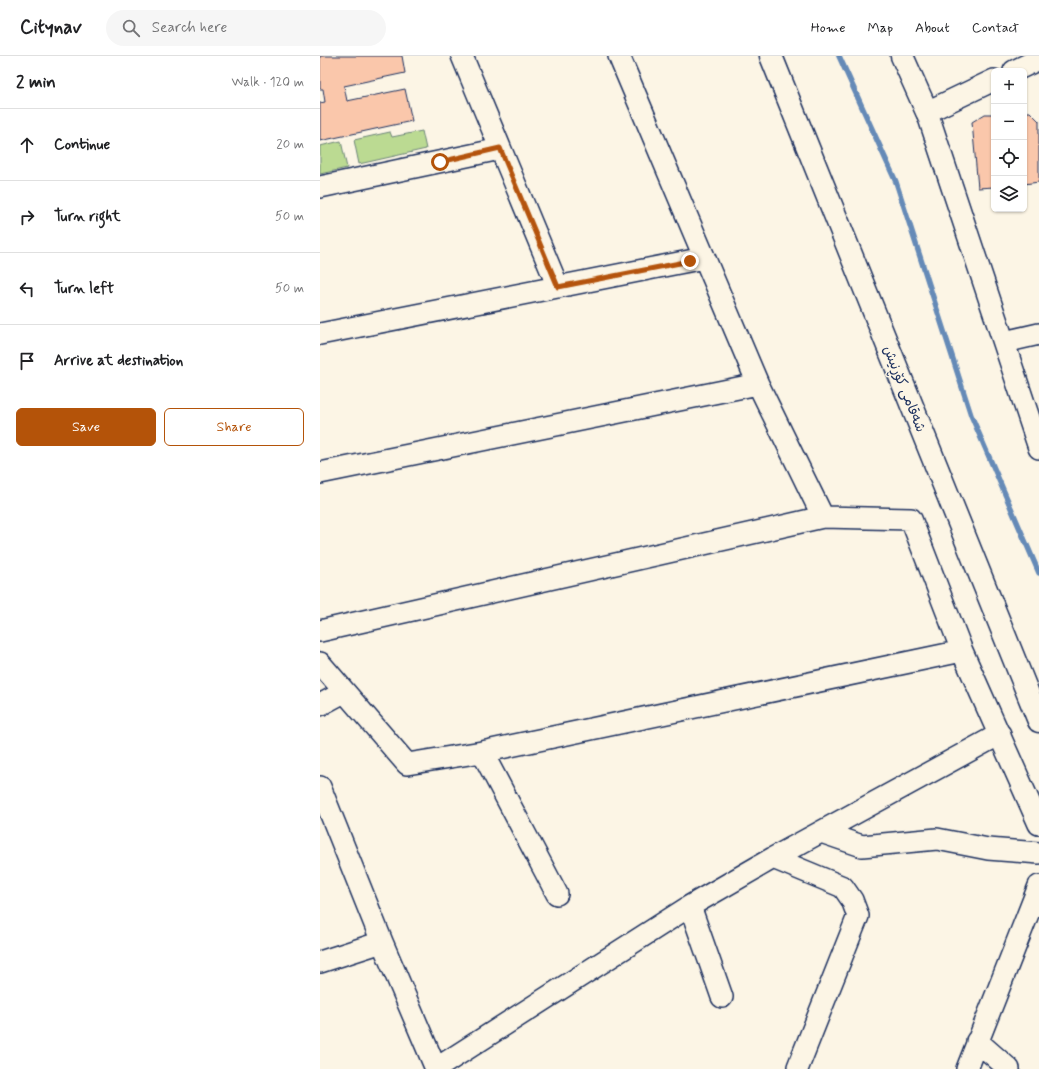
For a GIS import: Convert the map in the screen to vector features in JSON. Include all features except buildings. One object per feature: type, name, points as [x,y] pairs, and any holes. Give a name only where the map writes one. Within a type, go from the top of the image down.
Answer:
[{"type":"main road","name":"شەقامی کۆڕنیش","points":[[771,56],[1039,720]]},
{"type":"main road","points":[[902,56],[927,112]]},
{"type":"street","points":[[462,56],[558,287]]},
{"type":"street","points":[[619,56],[758,384],[822,517]]},
{"type":"street","points":[[1021,68],[1039,60]]},
{"type":"street","points":[[991,81],[927,112],[1038,440]]},
{"type":"street","points":[[320,188],[500,148]]},
{"type":"street","points":[[320,334],[704,258]]},
{"type":"street","points":[[1004,342],[1039,334]]},
{"type":"street","points":[[320,473],[758,384]]},
{"type":"street","points":[[320,631],[822,517],[912,519],[962,651],[1039,824]]},
{"type":"street","points":[[320,663],[407,764],[482,752],[962,651]]},
{"type":"street","points":[[320,705],[344,692]]},
{"type":"street","points":[[320,787],[382,942],[437,1068],[690,906],[773,858],[1000,734]]},
{"type":"street","points":[[482,752],[557,894]]},
{"type":"street","points":[[821,832],[862,846],[937,839],[988,849],[1039,853]]},
{"type":"street","points":[[773,858],[843,887],[852,900],[858,916],[800,1068]]},
{"type":"street","points":[[967,1069],[1039,886]]},
{"type":"street","points":[[690,906],[722,997]]},
{"type":"street","points":[[320,962],[382,942]]},
{"type":"street","points":[[977,1041],[1009,1069]]},
{"type":"green space","points":[[422,131],[426,149],[359,164],[354,140],[390,132],[392,137]]},
{"type":"green space","points":[[341,141],[347,168],[320,174],[320,146]]},
{"type":"waterway","points":[[839,56],[896,182],[971,415],[1039,573]]},
{"type":"route","points":[[440,162],[500,148],[558,287],[690,261]]}]
